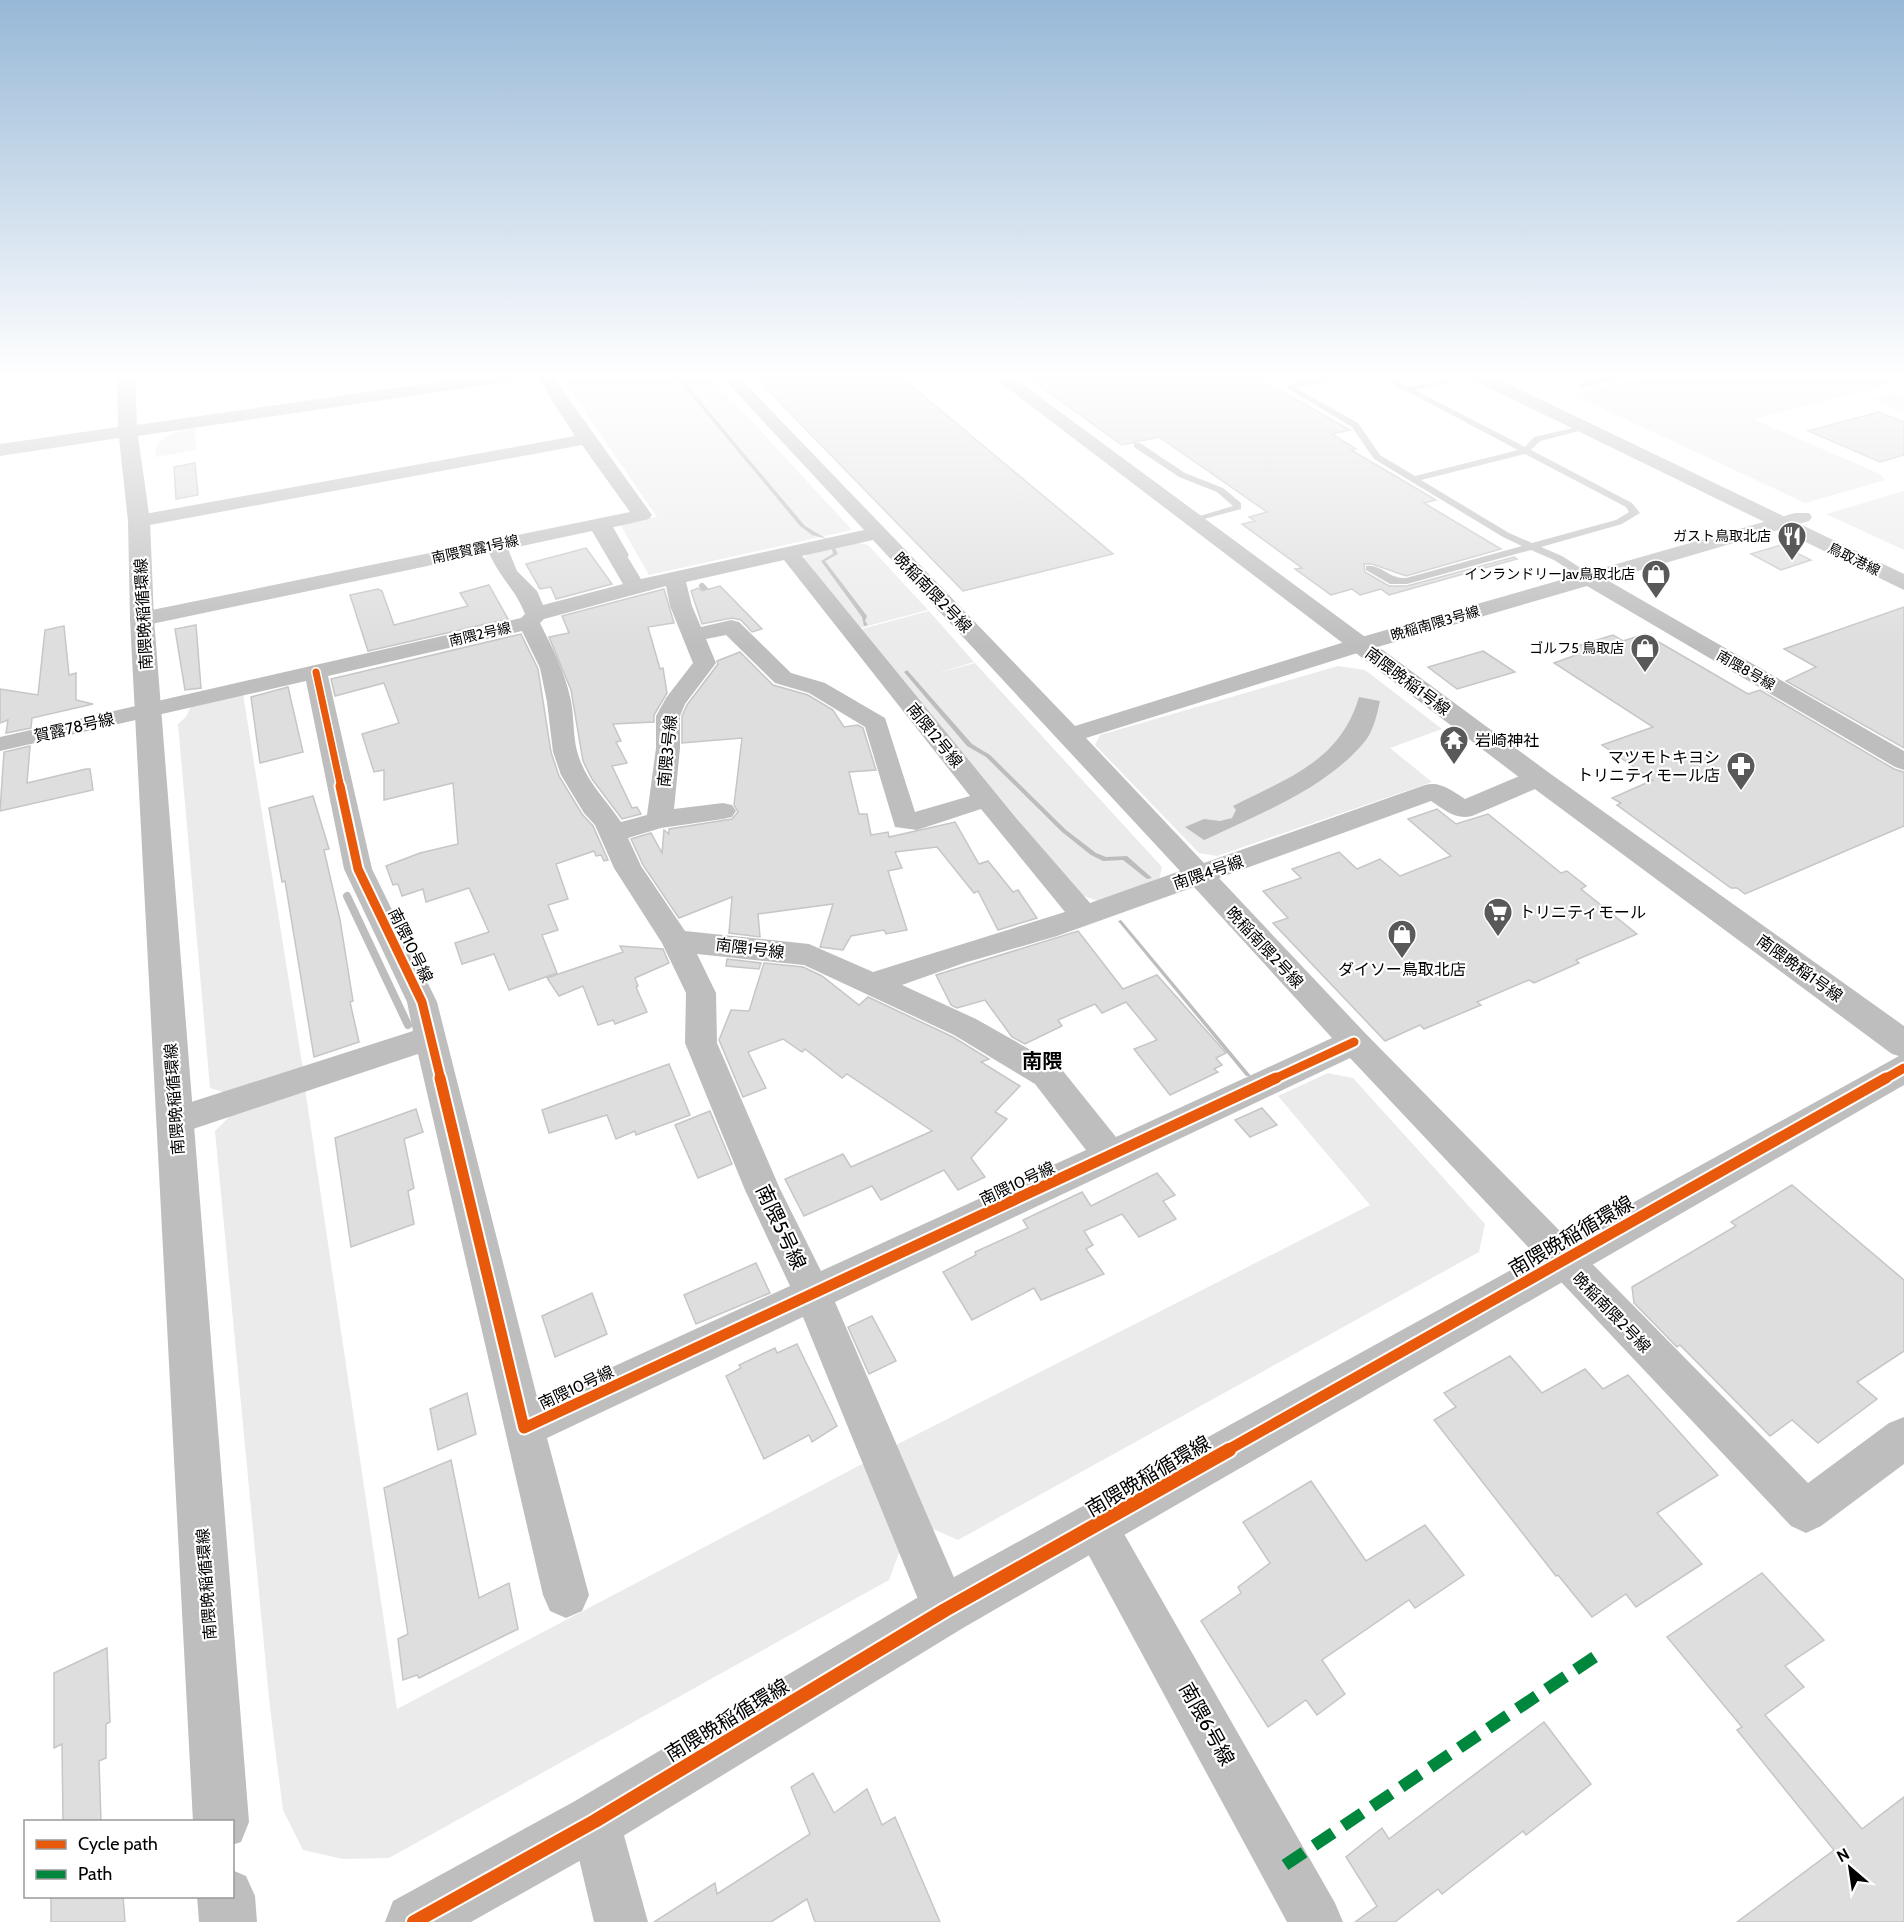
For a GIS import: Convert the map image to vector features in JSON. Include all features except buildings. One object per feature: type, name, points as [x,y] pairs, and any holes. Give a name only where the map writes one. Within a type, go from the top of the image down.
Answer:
[{"type":"street","name":"南隈晩稲循環線","points":[[132,467],[139,521],[142,619],[221,1820]]},
{"type":"street","points":[[139,521],[439,467]]},
{"type":"street","name":"南隈賀露1号線","points":[[142,619],[642,515],[606,467]]},
{"type":"street","name":"晩稲南隈2号線","points":[[814,467],[1070,735],[1354,1042],[1806,1511],[1904,1438]]},
{"type":"street","name":"南隈晩稲1号線","points":[[1124,467],[1538,778],[1904,1044]]},
{"type":"street","name":"鳥取港線","points":[[1665,467],[1904,583]]},
{"type":"street","name":"鳥取港線","points":[[1696,467],[1904,566]]},
{"type":"street","name":"晩稲南隈3号線","points":[[1070,735],[1359,645],[1802,517]]},
{"type":"street","points":[[598,524],[635,587]]},
{"type":"street","name":"南隈2号線","points":[[148,710],[316,672],[532,618],[635,587],[876,533]]},
{"type":"street","points":[[496,545],[508,573],[529,596],[532,618],[551,668],[559,702],[565,752],[574,775],[593,807],[614,833],[628,868],[676,941]]},
{"type":"street","name":"南隈12号線","points":[[789,553],[987,799],[1084,915]]},
{"type":"street","name":"南隈3号線","points":[[660,820],[668,748],[668,716],[679,695],[705,663],[681,606],[675,578]]},
{"type":"street","name":"南隈8号線","points":[[1589,578],[1904,762]]},
{"type":"street","points":[[695,635],[731,627],[783,678],[817,688],[848,706],[878,728],[904,821],[917,821],[987,799]]},
{"type":"street","name":"南隈10号線","points":[[316,672],[358,869],[422,1002],[524,1428],[1354,1042]]},
{"type":"street","points":[[848,706],[901,692]]},
{"type":"street","name":"賀露78号線","points":[[0,744],[148,710]]},
{"type":"street","name":"南隈4号線","points":[[871,984],[909,969],[1047,929],[1434,791],[1463,810],[1538,778]]},
{"type":"street","points":[[614,833],[660,820],[723,812]]},
{"type":"street","name":"南隈1号線","points":[[676,941],[809,955],[965,1027],[1047,1075],[1111,1156]]},
{"type":"street","name":"南隈5号線","points":[[676,941],[701,993],[701,1042],[706,1056],[763,1190],[813,1295],[945,1610]]},
{"type":"street","points":[[175,1121],[429,1038]]},
{"type":"street","name":"南隈晩稲循環線","points":[[414,1922],[595,1821],[945,1610],[1904,1068]]},
{"type":"street","points":[[524,1428],[566,1595]]},
{"type":"street","name":"南隈6号線","points":[[1096,1526],[1316,1922]]},
{"type":"street","points":[[595,1821],[621,1922]]},
{"type":"street","points":[[226,1898],[228,1922]]},
{"type":"lane","points":[[1170,467],[1182,475],[1220,490],[1239,505],[1236,509],[1196,520]]},
{"type":"lane","points":[[1393,467],[1506,535],[1558,558],[1589,578]]},
{"type":"lane","points":[[1413,479],[1463,467]]},
{"type":"lane","points":[[1370,568],[1394,582],[1407,581],[1632,518],[1635,511],[1555,467]]},
{"type":"shaded area","points":[[623,467],[794,467],[852,530],[649,575],[620,524],[657,517]]},
{"type":"shaded area","points":[[751,467],[755,467],[805,526],[827,539],[812,535],[800,526]]},
{"type":"shaded area","points":[[1727,467],[1863,467],[1880,474],[1885,480],[1805,503]]},
{"type":"shaded area","points":[[1904,491],[1904,550],[1826,514]]},
{"type":"shaded area","points":[[854,542],[868,545],[928,610],[860,628],[803,559],[810,552]]},
{"type":"shaded area","points":[[835,548],[838,554],[825,561],[867,616],[865,621],[868,625],[864,626],[862,617],[821,561],[833,554],[832,549]]},
{"type":"shaded area","points":[[929,611],[974,662],[934,674],[975,663],[1162,867],[1159,881],[1102,902],[1080,895],[861,629]]},
{"type":"shaded area","points":[[1338,666],[1365,670],[1442,729],[1390,748],[1432,782],[1217,856],[1199,853],[1095,745],[1100,735]]},
{"type":"shaded area","points":[[907,670],[972,744],[990,755],[1066,830],[1096,853],[1106,857],[1127,856],[1152,878],[1147,879],[1123,860],[1103,861],[1091,855],[1062,832],[986,757],[967,746],[904,672]]},
{"type":"shaded area","points":[[243,694],[303,1069],[229,1094],[210,1088],[178,724],[186,717],[191,706]]},
{"type":"shaded area","points":[[1359,697],[1380,701],[1373,726],[1369,736],[1351,757],[1333,771],[1294,797],[1204,840],[1185,827],[1204,819],[1220,821],[1232,818],[1236,810],[1233,806],[1309,765],[1339,738]]},
{"type":"shaded area","points":[[1121,920],[1251,1076],[1246,1076],[1118,921]]},
{"type":"shaded area","points":[[1328,1073],[1353,1078],[1485,1224],[1479,1252],[958,1540],[931,1528],[894,1446],[1370,1205],[1278,1096]]},
{"type":"shaded area","points":[[305,1088],[397,1709],[864,1463],[900,1550],[889,1580],[389,1858],[343,1859],[303,1850],[283,1810],[270,1708],[215,1131],[232,1114]]},
{"type":"waterway","points":[[610,527],[626,555]]},
{"type":"waterway","points":[[702,586],[712,597]]},
{"type":"waterway","points":[[347,896],[408,1025]]},
{"type":"marked path","points":[[1285,1865],[1602,1652]]},
{"type":"cycle path","points":[[316,672],[358,869],[422,1002],[524,1428],[1354,1042]]},
{"type":"cycle path","points":[[414,1922],[595,1821],[945,1610],[1904,1068]]},
{"type":"place","name":"ガスト鳥取北店","points":[[1792,562]]},
{"type":"place","name":"インランドリーJav鳥取北店","points":[[1656,600]]},
{"type":"place","name":"ゴルフ5 鳥取店","points":[[1645,674]]},
{"type":"place","name":"岩崎神社","points":[[1454,766]]},
{"type":"place","name":"マツモトキヨシ トリニティモール店","points":[[1741,792]]},
{"type":"place","name":"トリニティモール","points":[[1498,938]]},
{"type":"place","name":"ダイソー鳥取北店","points":[[1402,960]]},
{"type":"district","name":"南隈","points":[[1042,1061]]}]
